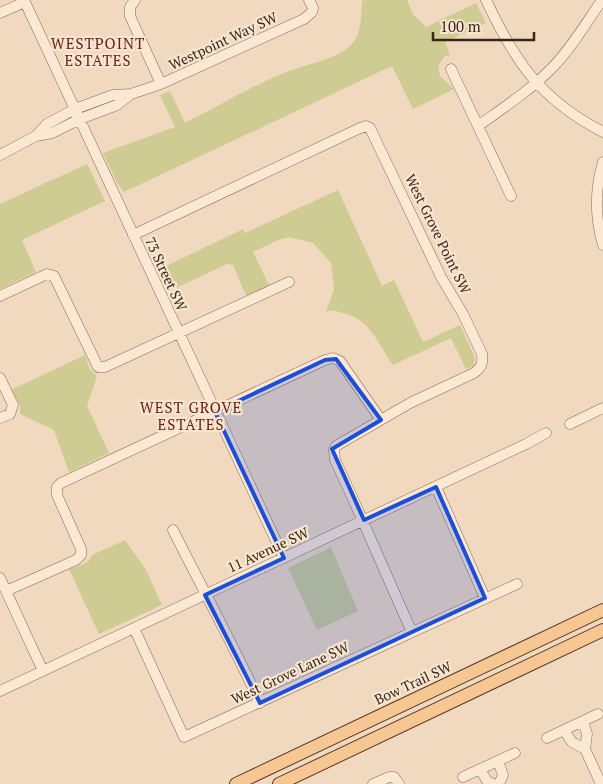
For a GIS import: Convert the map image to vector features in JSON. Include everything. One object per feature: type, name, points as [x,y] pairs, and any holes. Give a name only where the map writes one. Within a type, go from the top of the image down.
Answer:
[{"type":"main road","name":"Bow Trail SW","points":[[236,784],[603,610]]},
{"type":"main road","points":[[279,784],[603,630]]},
{"type":"street","points":[[135,0],[130,7],[130,16],[161,84]]},
{"type":"street","name":"Westpoint Way SW","points":[[36,136],[47,124],[75,109],[114,95],[131,94],[161,84],[308,16],[313,8],[309,0]]},
{"type":"street","points":[[486,0],[509,47],[536,83],[575,116],[603,132]]},
{"type":"street","points":[[478,126],[536,83],[552,68],[568,49],[602,0]]},
{"type":"street","points":[[0,13],[25,1]]},
{"type":"street","name":"73 Street SW","points":[[25,1],[284,558]]},
{"type":"street","points":[[451,69],[510,196]]},
{"type":"street","name":"Westpoint Way SW","points":[[36,136],[52,133],[80,118],[117,105],[131,94]]},
{"type":"street","name":"West Grove Point SW","points":[[133,235],[358,128],[368,127],[441,277],[463,314],[482,354],[482,360],[479,369],[474,373],[410,403],[336,446],[334,450],[336,460],[364,520]]},
{"type":"street","points":[[1,152],[36,136]]},
{"type":"street","points":[[603,162],[597,203],[598,221],[603,245]]},
{"type":"street","points":[[0,296],[47,274],[54,276],[98,367],[105,367],[289,282]]},
{"type":"street","points":[[6,591],[76,560],[82,554],[57,495],[57,487],[64,481],[325,360],[333,358],[340,361],[381,420]]},
{"type":"street","points":[[0,378],[12,406],[10,414],[0,418]]},
{"type":"street","points":[[570,424],[603,408]]},
{"type":"street","name":"11 Avenue SW","points":[[0,691],[436,487],[546,433]]},
{"type":"street","points":[[436,487],[485,598]]},
{"type":"street","points":[[364,520],[382,567],[412,632]]},
{"type":"street","points":[[173,530],[205,595],[235,648],[260,703]]},
{"type":"street","points":[[0,578],[43,671]]},
{"type":"street","name":"West Grove Lane SW","points":[[134,628],[184,737],[517,584]]},
{"type":"street","points":[[547,738],[598,714]]},
{"type":"street","points":[[582,721],[587,734],[585,748],[601,784]]},
{"type":"street","points":[[564,730],[572,742],[585,748]]},
{"type":"street","points":[[463,777],[516,753]]},
{"type":"street","points":[[498,761],[503,775],[499,784]]},
{"type":"street","points":[[480,769],[487,781],[493,784]]},
{"type":"street","points":[[373,784],[388,777],[394,777],[399,784]]},
{"type":"highlighted area","points":[[336,359],[381,420],[332,449],[364,520],[436,487],[485,598],[260,703],[205,595],[284,558],[215,412],[325,360]]},
{"type":"shaded area","points":[[407,0],[413,14],[426,27],[476,3],[486,23],[445,42],[450,55],[445,56],[438,66],[440,76],[454,89],[413,109],[392,66],[124,192],[118,185],[103,153],[175,127],[160,95],[170,91],[185,123],[271,78],[338,54],[355,41],[360,24],[362,1]]},
{"type":"shaded area","points":[[87,164],[105,201],[22,240],[36,272],[0,289],[0,204]]},
{"type":"shaded area","points":[[338,190],[382,286],[394,280],[423,342],[460,325],[475,358],[473,366],[466,369],[451,338],[393,365],[372,333],[360,320],[336,311],[326,312],[334,289],[331,263],[313,243],[289,237],[253,252],[269,285],[246,296],[233,265],[227,264],[170,291],[160,269],[243,229],[245,233]]},
{"type":"shaded area","points":[[85,355],[90,370],[97,376],[87,406],[109,453],[69,472],[54,430],[20,414],[20,405],[11,390]]},
{"type":"shaded area","points":[[125,540],[146,570],[162,605],[99,634],[69,569],[85,563],[92,555]]},
{"type":"shaded area","points":[[331,547],[358,611],[317,630],[288,568]]},
{"type":"district","name":"WESTPOINT ESTATES","points":[[98,52]]},
{"type":"district","name":"WEST GROVE ESTATES","points":[[191,416]]}]
